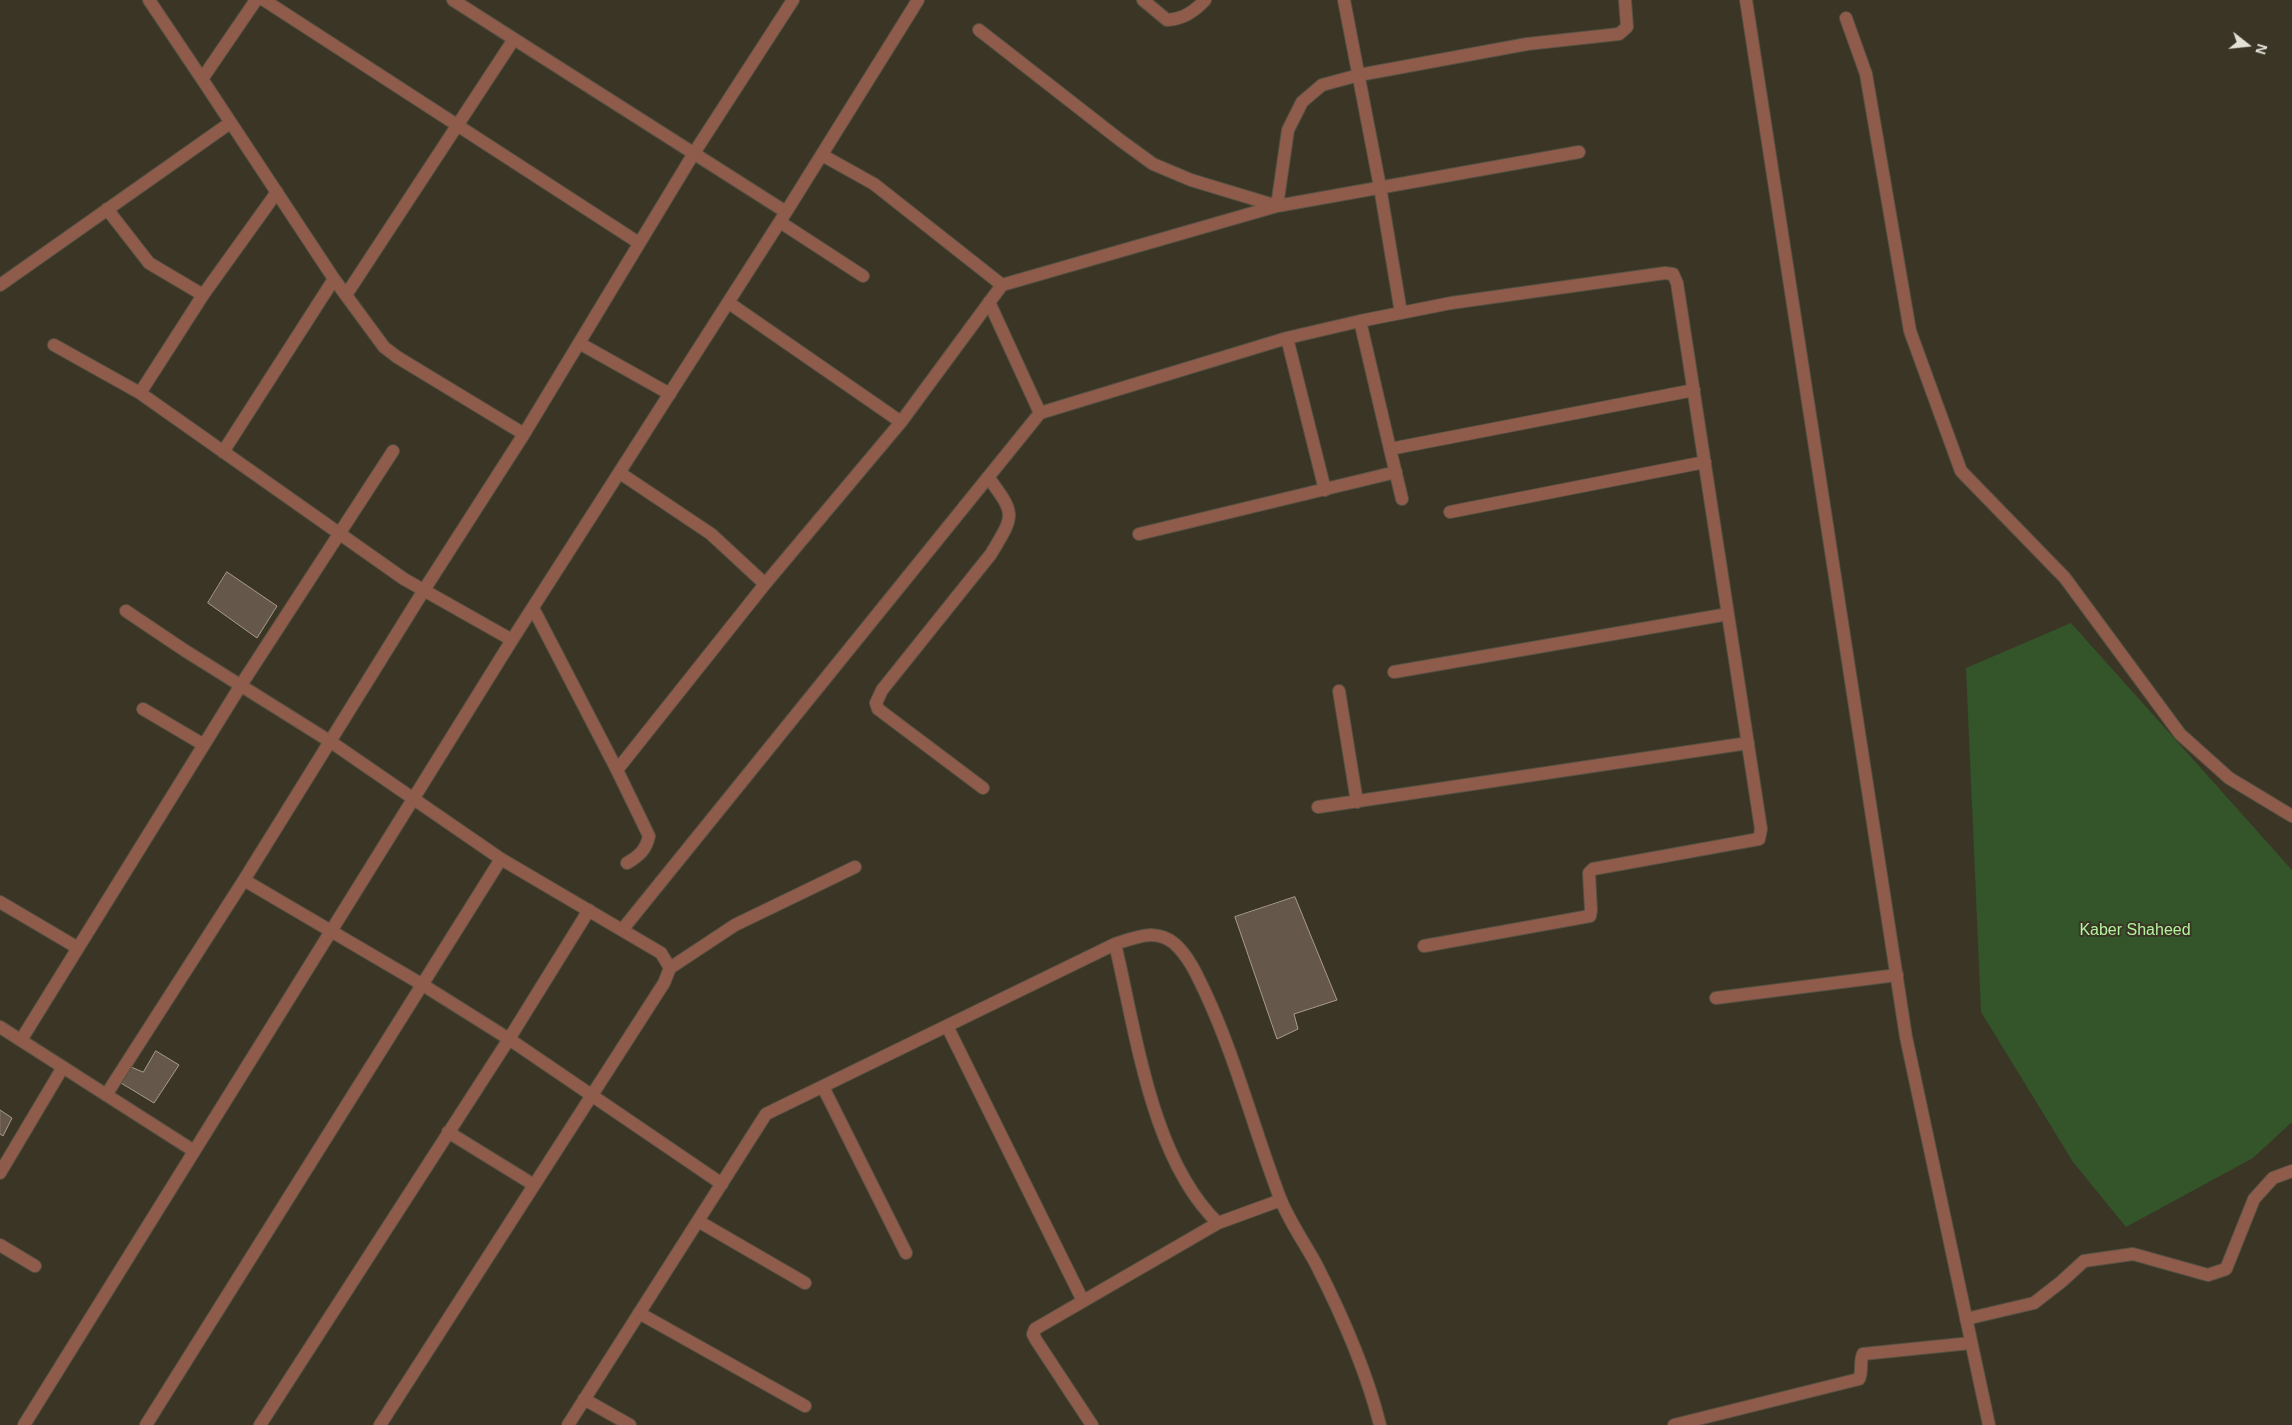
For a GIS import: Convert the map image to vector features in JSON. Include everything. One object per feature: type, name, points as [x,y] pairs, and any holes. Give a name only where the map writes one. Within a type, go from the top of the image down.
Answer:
[{"type":"street","points":[[149,0],[334,279],[384,347],[397,357],[524,434]]},
{"type":"street","points":[[202,80],[256,0]]},
{"type":"street","points":[[264,0],[639,243]]},
{"type":"street","points":[[453,0],[694,154],[863,276]]},
{"type":"street","points":[[106,1095],[331,742],[424,590],[524,434],[694,154],[793,0]]},
{"type":"street","points":[[24,1425],[512,640],[729,303],[918,0]]},
{"type":"street","points":[[1143,0],[1167,20],[1180,19],[1196,9],[1204,0]]},
{"type":"street","points":[[1344,0],[1380,187],[1401,312]]},
{"type":"street","points":[[1277,206],[1288,130],[1302,102],[1322,84],[1359,75],[1527,44],[1619,34],[1627,27],[1626,0]]},
{"type":"street","points":[[1746,0],[1906,1037],[1989,1425]]},
{"type":"street","points":[[1846,18],[1866,74],[1910,331],[1961,471],[2065,578],[2180,734],[2229,778],[2292,816]]},
{"type":"street","points":[[979,30],[1153,164],[1191,180],[1277,206]]},
{"type":"street","points":[[346,295],[514,38]]},
{"type":"street","points":[[0,285],[230,123]]},
{"type":"street","points":[[617,770],[765,584],[901,422],[1002,285],[1277,206],[1579,152]]},
{"type":"street","points":[[822,155],[874,184],[1002,285]]},
{"type":"street","points":[[140,393],[203,295],[277,192]]},
{"type":"street","points":[[107,209],[149,263],[203,295]]},
{"type":"street","points":[[622,930],[1040,413],[1287,338],[1360,321],[1450,303],[1665,273],[1673,274],[1677,284],[1694,390],[1748,743],[1761,829],[1759,840],[1593,869],[1589,873],[1590,916],[1424,946]]},
{"type":"street","points":[[223,452],[334,279]]},
{"type":"street","points":[[989,302],[1040,413]]},
{"type":"street","points":[[729,303],[901,422]]},
{"type":"street","points":[[1360,321],[1402,499]]},
{"type":"street","points":[[1287,338],[1325,490]]},
{"type":"street","points":[[579,343],[670,394]]},
{"type":"street","points":[[54,344],[140,393],[404,579],[512,640]]},
{"type":"street","points":[[1390,449],[1694,390]]},
{"type":"street","points":[[21,1040],[241,686],[393,451]]},
{"type":"street","points":[[1450,512],[1705,462]]},
{"type":"street","points":[[1139,534],[1396,472]]},
{"type":"street","points":[[620,473],[711,534],[765,584]]},
{"type":"street","points":[[982,788],[878,709],[876,703],[882,690],[991,554],[1005,530],[1010,518],[1007,503],[988,477]]},
{"type":"street","points":[[533,608],[649,836],[647,845],[638,856],[628,863]]},
{"type":"street","points":[[126,611],[331,742],[502,859],[661,954],[670,968]]},
{"type":"street","points":[[1394,672],[1728,614]]},
{"type":"street","points":[[1339,691],[1357,802]]},
{"type":"street","points":[[143,709],[204,745]]},
{"type":"street","points":[[1318,807],[1748,743]]},
{"type":"street","points":[[146,1425],[502,859]]},
{"type":"street","points":[[380,1425],[664,984],[670,968],[736,925],[855,867]]},
{"type":"street","points":[[244,880],[422,985],[509,1039],[722,1184]]},
{"type":"street","points":[[0,902],[78,948]]},
{"type":"street","points":[[260,1425],[509,1039],[589,910]]},
{"type":"street","points":[[568,1425],[766,1114],[1115,944],[1143,935],[1162,935],[1176,945],[1191,963],[1216,1015],[1281,1200],[1317,1266],[1354,1346],[1374,1399],[1380,1425]]},
{"type":"street","points":[[1115,944],[1157,1117],[1173,1158],[1193,1195],[1218,1223]]},
{"type":"street","points":[[1716,998],[1897,975]]},
{"type":"street","points":[[947,1026],[1083,1301]]},
{"type":"street","points":[[0,1027],[194,1151]]},
{"type":"street","points":[[0,1173],[63,1067]]},
{"type":"street","points":[[823,1087],[906,1253]]},
{"type":"street","points":[[448,1132],[534,1185]]},
{"type":"street","points":[[1966,1320],[2034,1304],[2084,1260],[2133,1254],[2208,1275],[2226,1269],[2254,1199],[2273,1178],[2292,1171]]},
{"type":"street","points":[[1092,1425],[1033,1334],[1035,1328],[1218,1223],[1281,1200]]},
{"type":"street","points":[[698,1221],[805,1283]]},
{"type":"street","points":[[0,1245],[35,1266]]},
{"type":"street","points":[[640,1313],[805,1406]]},
{"type":"street","points":[[1674,1425],[1859,1379],[1862,1375],[1860,1360],[1864,1354],[1971,1342]]},
{"type":"street","points":[[584,1399],[630,1425]]},
{"type":"green space","name":"Kaber Shaheed","points":[[2071,623],[2292,870],[2292,1122],[2253,1158],[2126,1227],[2073,1162],[1981,1012],[1966,668]]},
{"type":"building","points":[[227,572],[277,606],[257,638],[208,603]]},
{"type":"building","points":[[1295,897],[1337,1000],[1294,1014],[1298,1029],[1277,1039],[1235,917]]},
{"type":"building","points":[[156,1051],[179,1065],[154,1103],[116,1080],[131,1067],[143,1072]]},
{"type":"building","points":[[0,1110],[12,1118],[3,1136],[0,1134]]}]
